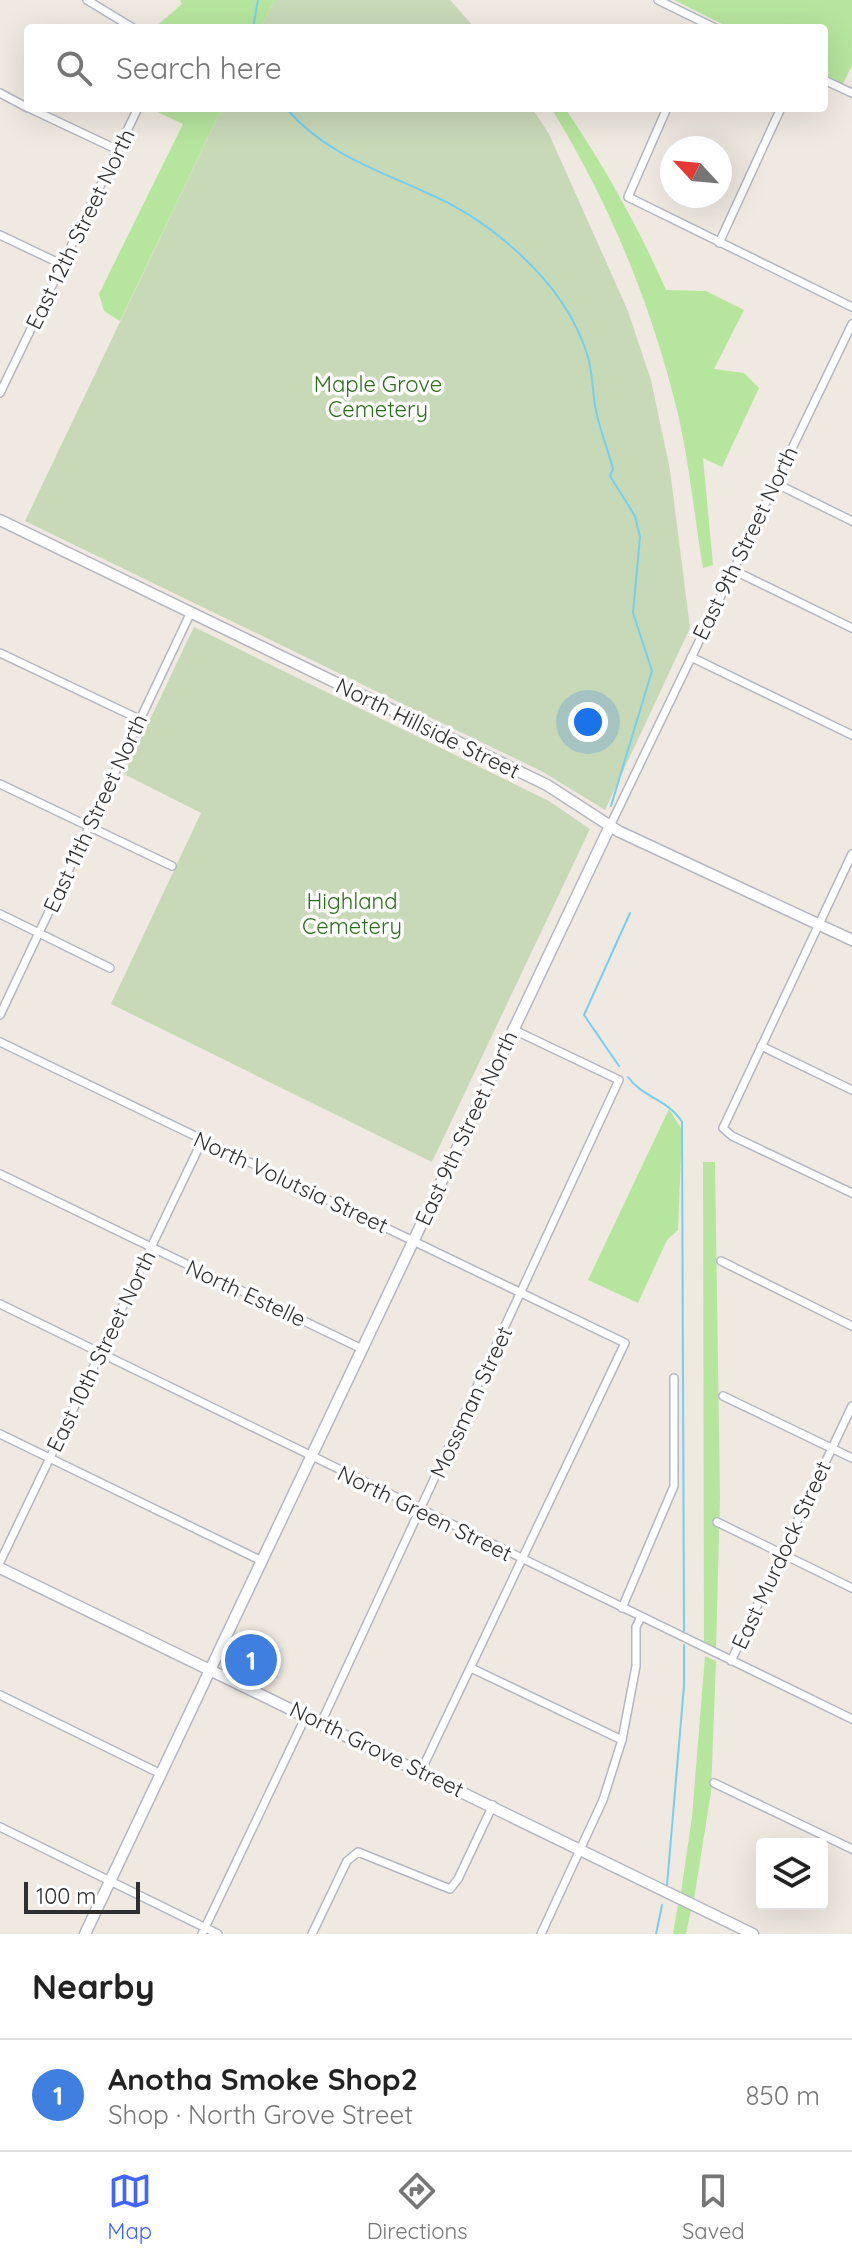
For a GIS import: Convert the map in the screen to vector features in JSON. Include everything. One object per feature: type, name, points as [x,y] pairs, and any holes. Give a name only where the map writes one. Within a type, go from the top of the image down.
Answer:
[{"type":"street","points":[[87,0],[126,24]]},
{"type":"street","points":[[658,0],[704,24]]},
{"type":"street","points":[[828,82],[852,93]]},
{"type":"street","points":[[0,93],[24,106]]},
{"type":"street","points":[[37,112],[118,150]]},
{"type":"street","name":"East 12th Street North","points":[[0,393],[3,377],[63,265],[136,112]]},
{"type":"street","points":[[665,112],[628,197],[852,307]]},
{"type":"street","points":[[719,243],[779,112]]},
{"type":"street","points":[[0,235],[63,265]]},
{"type":"street","name":"East 9th Street North","points":[[85,1934],[512,1029],[852,324]]},
{"type":"street","points":[[775,483],[852,521]]},
{"type":"street","name":"North Hillside Street","points":[[0,520],[547,785],[610,826],[852,940]]},
{"type":"street","points":[[733,570],[852,628]]},
{"type":"street","name":"East 11th Street North","points":[[0,1015],[191,612]]},
{"type":"street","points":[[0,653],[139,719]]},
{"type":"street","points":[[691,657],[852,735]]},
{"type":"street","points":[[0,784],[172,866]]},
{"type":"street","points":[[852,854],[723,1128],[732,1136],[852,1193]]},
{"type":"street","points":[[0,914],[110,968]]},
{"type":"street","name":"Mossman Street","points":[[321,1723],[619,1080],[512,1029]]},
{"type":"street","name":"North Volutsia Street","points":[[0,1042],[625,1343],[522,1560]]},
{"type":"street","points":[[761,1046],[852,1090]]},
{"type":"street","name":"East 10th Street North","points":[[0,1565],[202,1141]]},
{"type":"street","name":"North Estelle","points":[[0,1174],[362,1349]]},
{"type":"street","points":[[721,1261],[852,1326]]},
{"type":"street","name":"North Green Street","points":[[0,1304],[852,1719]]},
{"type":"street","points":[[622,1608],[674,1486],[674,1378]]},
{"type":"street","points":[[723,1396],[852,1458]]},
{"type":"street","name":"East Murdock Street","points":[[731,1661],[852,1406]]},
{"type":"street","points":[[0,1434],[262,1561]]},
{"type":"street","points":[[717,1522],[852,1588]]},
{"type":"street","points":[[421,1771],[522,1560]]},
{"type":"street","name":"North Grove Street","points":[[0,1565],[753,1934]]},
{"type":"street","points":[[541,1934],[603,1800],[622,1740],[636,1666],[636,1627],[641,1617]]},
{"type":"street","points":[[471,1668],[622,1740]]},
{"type":"street","points":[[0,1695],[161,1774]]},
{"type":"street","points":[[204,1931],[306,1716]]},
{"type":"street","points":[[714,1783],[852,1849]]},
{"type":"street","points":[[315,1933],[347,1861],[358,1852],[450,1889],[458,1879],[493,1805]]},
{"type":"street","points":[[0,1827],[204,1931],[218,1934]]},
{"type":"green space","points":[[180,0],[274,0],[263,24],[159,24],[182,4]]},
{"type":"green space","points":[[274,0],[450,0],[471,24],[263,24]]},
{"type":"green space","points":[[674,0],[852,0],[852,65],[843,84],[828,77],[828,24],[722,24]]},
{"type":"green space","points":[[158,112],[220,112],[120,321],[104,311],[99,294],[183,124]]},
{"type":"green space","name":"Maple Grove Cemetery","points":[[220,112],[535,112],[549,134],[628,311],[651,380],[670,470],[690,628],[605,810],[543,772],[25,521]]},
{"type":"green space","points":[[553,112],[568,112],[607,174],[666,290],[706,291],[744,310],[714,369],[744,373],[759,388],[722,467],[703,458],[713,565],[703,568],[681,426],[640,289],[609,215]]},
{"type":"green space","name":"Highland Cemetery","points":[[194,627],[549,801],[590,829],[432,1162],[111,1004],[201,813],[124,774]]},
{"type":"green space","points":[[669,1109],[682,1130],[678,1230],[667,1240],[638,1303],[588,1280]]},
{"type":"green space","points":[[703,1162],[715,1162],[720,1497],[716,1649],[704,1643]]},
{"type":"green space","points":[[705,1656],[716,1661],[711,1792],[694,1899],[681,1892],[692,1817]]},
{"type":"green space","points":[[678,1904],[691,1910],[686,1934],[673,1934]]},
{"type":"waterway","points":[[254,24],[258,0]]},
{"type":"waterway","points":[[290,112],[333,148],[450,204],[499,236],[542,277],[575,325],[590,365],[596,411],[613,469],[610,476],[635,516],[640,537],[633,613],[652,671],[611,806]]},
{"type":"waterway","points":[[619,1066],[584,1015],[630,913]]},
{"type":"waterway","points":[[628,1077],[670,1108],[682,1122],[684,1631]]},
{"type":"waterway","points":[[667,1885],[684,1686],[684,1645]]},
{"type":"waterway","points":[[656,1934],[662,1905]]},
{"type":"place","name":"Anotha Smoke Shop2","points":[[251,1660]]}]
